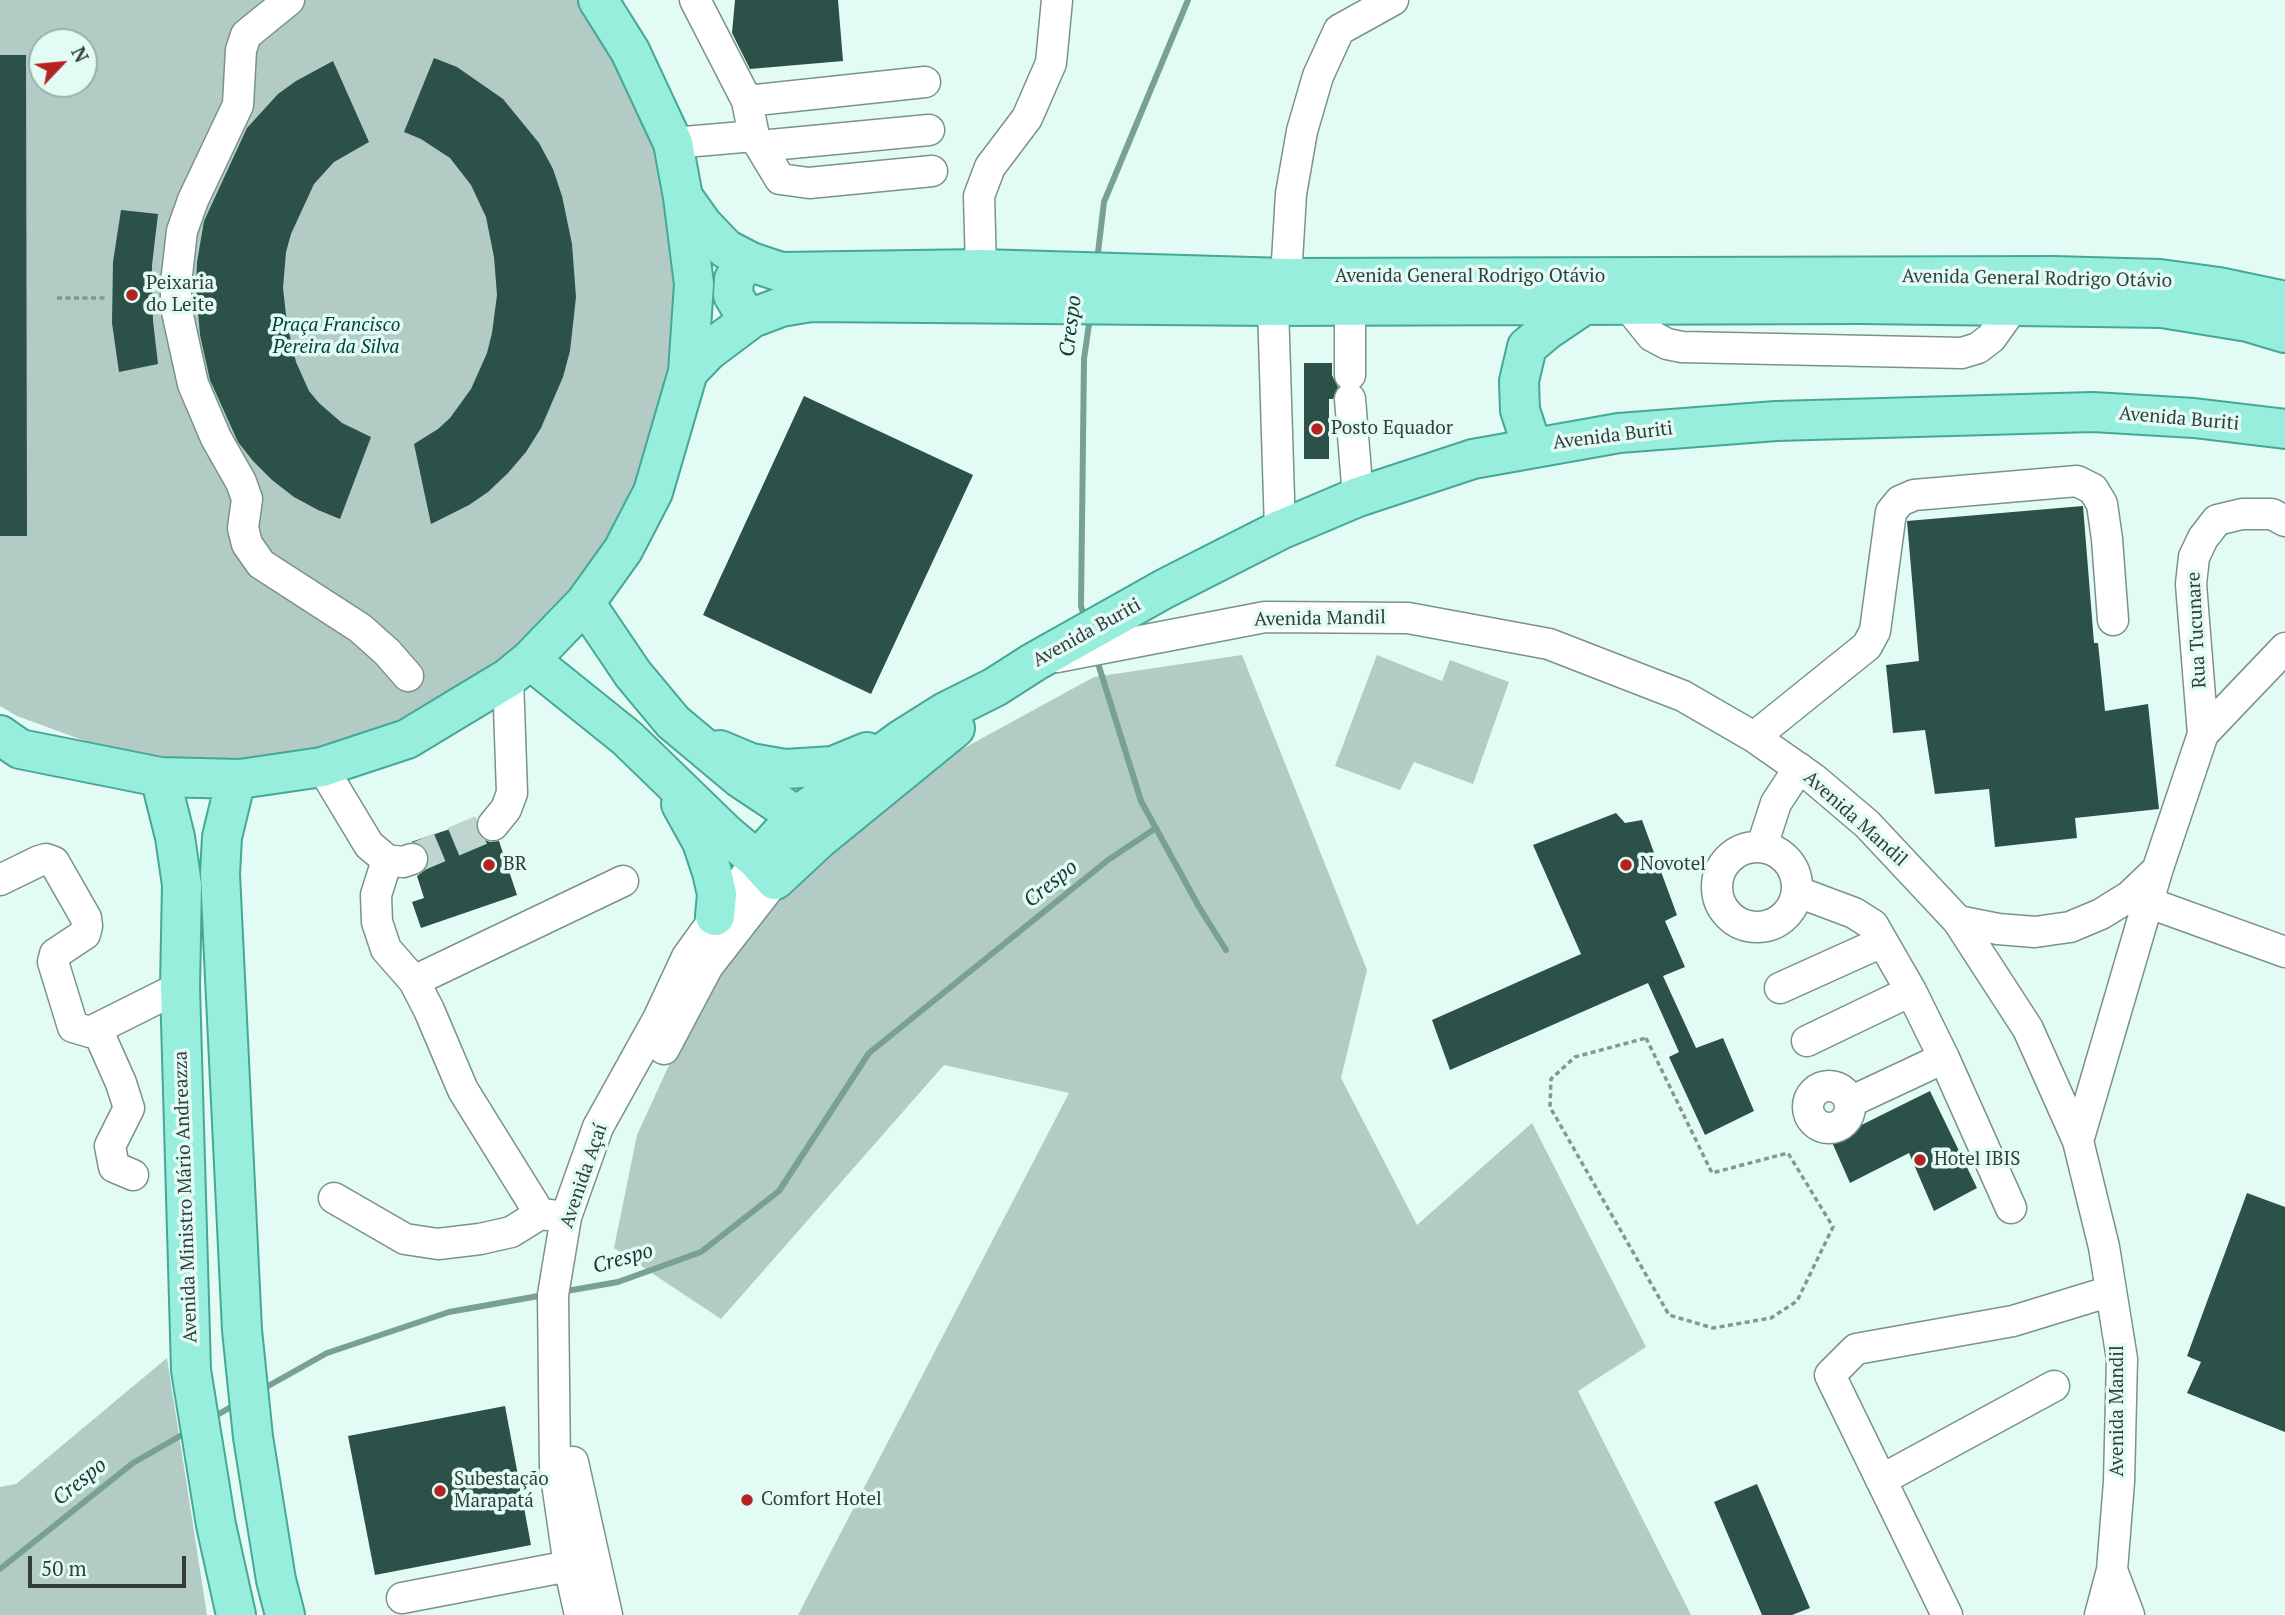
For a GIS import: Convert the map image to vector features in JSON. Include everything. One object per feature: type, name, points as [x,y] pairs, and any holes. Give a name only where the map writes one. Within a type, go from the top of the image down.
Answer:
[{"type":"main road","points":[[7,747],[160,777],[236,779],[322,767],[407,739],[519,669],[585,603],[622,550],[653,492],[688,372],[694,284],[673,143],[630,51],[598,0]]},
{"type":"main road","name":"Avenida General Rodrigo Otávio","points":[[683,197],[703,225],[726,249],[751,262],[781,272],[981,269],[1280,292],[1350,305],[2162,308],[2248,322],[2285,333]]},
{"type":"main road","points":[[751,262],[741,269],[734,279],[733,295],[742,310],[752,318]]},
{"type":"main road","name":"Avenida General Rodrigo Otávio","points":[[688,372],[708,351],[752,318],[781,307],[811,302],[2068,277],[2160,279],[2219,287],[2285,301]]},
{"type":"main road","points":[[1532,447],[1520,410],[1519,381],[1527,347],[1584,305]]},
{"type":"main road","name":"Avenida Buriti","points":[[766,870],[902,739],[945,712],[995,687],[1034,662],[1164,590],[1280,530],[1358,497],[1473,459],[1619,433],[1776,421],[1991,413],[2093,412],[2194,418],[2285,429]]},
{"type":"main road","points":[[585,603],[633,674],[673,722],[740,778],[808,827]]},
{"type":"main road","points":[[519,669],[627,738],[766,870]]},
{"type":"main road","name":"Avenida Buriti","points":[[808,827],[950,734],[995,687]]},
{"type":"main road","points":[[691,738],[751,763],[785,769],[833,766],[902,739]]},
{"type":"main road","points":[[663,771],[702,842],[717,894],[715,916]]},
{"type":"main road","name":"Avenida Ministro Mário Andreazza","points":[[160,777],[175,837],[182,884],[180,987],[191,1370],[216,1525],[236,1615]]},
{"type":"main road","points":[[236,779],[222,837],[220,874],[242,1330],[253,1437],[276,1580],[285,1615]]},
{"type":"street","points":[[289,0],[246,35],[242,50],[238,105],[193,200],[183,231],[176,283],[176,307],[193,384],[216,438],[241,482],[247,499],[243,528],[247,544],[261,564],[360,628],[387,652],[408,676]]},
{"type":"street","points":[[695,0],[747,101],[757,141],[780,178],[809,183],[932,171]]},
{"type":"street","points":[[981,269],[979,196],[990,167],[1027,118],[1051,63],[1057,0]]},
{"type":"street","points":[[1280,530],[1280,292],[1291,194],[1302,131],[1318,76],[1339,30],[1343,0]]},
{"type":"street","points":[[1339,30],[1393,0]]},
{"type":"street","points":[[747,101],[925,82]]},
{"type":"street","points":[[673,143],[757,141],[929,130]]},
{"type":"street","points":[[1350,305],[1350,387],[1358,497]]},
{"type":"street","points":[[1754,737],[1867,646],[1875,631],[1891,512],[1900,501],[1914,495],[2077,481],[2093,489],[2102,503],[2113,620]]},
{"type":"street","name":"Rua Tucunare","points":[[1958,920],[1998,929],[2035,932],[2070,927],[2139,899],[2157,871],[2203,734],[2191,584],[2194,557],[2203,538],[2217,520],[2242,514],[2272,514],[2285,522]]},
{"type":"street","name":"Avenida Mandil","points":[[1034,662],[1265,617],[1408,618],[1549,644],[1683,696],[1754,737],[1806,773],[1867,824],[1958,920],[2028,1029],[2078,1141],[2104,1247],[2122,1359],[2119,1482],[2112,1570],[2100,1615]]},
{"type":"street","name":"Rua Tucunare","points":[[2203,734],[2285,648]]},
{"type":"street","points":[[494,825],[506,809],[512,793],[519,669]]},
{"type":"street","points":[[322,767],[369,845],[400,860],[376,895],[377,922],[386,949],[414,981],[463,1090],[564,1217],[480,1239],[438,1244],[405,1239],[334,1198]]},
{"type":"street","points":[[1769,848],[1806,773]]},
{"type":"street","points":[[1743,848],[1769,848],[1790,862],[1797,876],[1798,891],[1792,910],[1783,920],[1758,928],[1744,926],[1724,911],[1717,890],[1721,868],[1730,856],[1743,848]]},
{"type":"street","points":[[0,880],[38,861],[46,859],[54,862],[86,918],[85,934],[55,954],[53,962],[73,1027],[90,1032],[180,987]]},
{"type":"street","name":"Avenida Açaí","points":[[580,1615],[569,1566],[555,1469],[553,1295],[564,1217],[598,1127],[658,1019],[687,957],[715,916],[766,870]]},
{"type":"street","name":"Avenida Açaí","points":[[607,1615],[573,1468],[573,1302],[564,1217],[616,1134],[708,966],[766,870]]},
{"type":"street","points":[[414,981],[623,881]]},
{"type":"street","points":[[1798,891],[1866,918],[1911,991],[2011,1208]]},
{"type":"street","points":[[2078,1141],[2139,899],[2285,953]]},
{"type":"street","points":[[1780,988],[1882,942]]},
{"type":"street","points":[[1807,1041],[1911,991]]},
{"type":"street","points":[[97,1029],[129,1108],[110,1146],[114,1167],[133,1175]]},
{"type":"street","points":[[1850,1102],[1944,1058]]},
{"type":"street","points":[[1947,1615],[1830,1375],[1856,1349],[2012,1321],[2111,1291]]},
{"type":"street","points":[[1881,1480],[2054,1386]]},
{"type":"street","points":[[402,1598],[569,1566]]},
{"type":"street","points":[[2112,1570],[2129,1615]]},
{"type":"path","points":[[57,298],[107,298]]},
{"type":"path","points":[[1646,1038],[1712,1173],[1787,1153],[1833,1227],[1797,1301],[1771,1318],[1713,1328],[1669,1315],[1550,1107],[1551,1079],[1574,1057],[1646,1038]]},
{"type":"green space","name":"Praça Francisco Pereira da Silva","points":[[0,0],[578,0],[622,66],[656,142],[681,308],[671,392],[646,472],[607,547],[556,613],[494,669],[423,713],[344,743],[262,759],[178,759],[96,745],[17,716],[0,706]]},
{"type":"green space","points":[[1242,655],[1367,970],[1341,1078],[1417,1225],[1532,1123],[1646,1347],[1578,1391],[1691,1615],[798,1615],[1069,1093],[944,1065],[721,1319],[614,1248],[637,1135],[703,991],[799,874],[944,759],[1094,677]]},
{"type":"green space","points":[[1377,655],[1442,681],[1450,660],[1509,682],[1473,784],[1414,762],[1400,790],[1335,766]]},
{"type":"green space","points":[[167,1358],[207,1615],[0,1615],[0,1487],[16,1484]]},
{"type":"building","points":[[735,0],[838,0],[843,61],[750,69],[732,33]]},
{"type":"building","points":[[0,55],[26,55],[27,536],[0,536]]},
{"type":"building","points":[[434,58],[457,67],[503,99],[539,143],[553,169],[562,196],[572,244],[576,297],[570,351],[563,377],[541,428],[526,452],[488,492],[431,524],[414,444],[450,418],[471,389],[487,353],[497,295],[494,257],[486,217],[471,185],[450,158],[421,139],[404,132]]},
{"type":"building","points":[[333,61],[369,142],[334,162],[314,184],[291,234],[286,252],[283,288],[287,324],[296,362],[309,391],[342,423],[371,437],[340,519],[294,497],[272,480],[238,442],[210,380],[200,335],[196,288],[204,221],[247,128],[278,94]]},
{"type":"building","points":[[121,210],[158,214],[152,265],[153,321],[158,364],[119,372],[112,323],[113,262]]},
{"type":"building","name":"Posto Equador","points":[[1304,363],[1332,363],[1332,375],[1338,387],[1333,399],[1329,399],[1329,459],[1304,459]]},
{"type":"building","points":[[804,396],[973,475],[871,694],[703,615]]},
{"type":"building","points":[[2083,506],[2094,643],[2098,643],[2105,711],[2148,704],[2159,809],[2075,818],[2077,838],[1995,847],[1989,789],[1935,794],[1925,730],[1893,733],[1886,665],[1919,661],[1907,521]]},
{"type":"building","points":[[1616,813],[1625,823],[1642,820],[1677,915],[1665,921],[1685,967],[1663,976],[1696,1048],[1723,1038],[1754,1111],[1705,1135],[1669,1057],[1679,1052],[1648,983],[1450,1070],[1432,1020],[1581,954],[1533,845]]},
{"type":"building","name":"BR","points":[[477,820],[476,831],[481,838],[490,842],[499,841],[517,895],[421,928],[412,902],[424,898],[417,876],[429,863],[429,854],[423,846],[411,842]]},
{"type":"building","points":[[1930,1091],[1977,1188],[1934,1211],[1909,1153],[1850,1183],[1831,1140]]},
{"type":"building","points":[[2247,1193],[2285,1207],[2285,1432],[2187,1393],[2201,1362],[2187,1356]]},
{"type":"building","name":"Subestação Marapatá","points":[[505,1406],[531,1545],[375,1575],[348,1436]]},
{"type":"building","points":[[1757,1484],[1810,1608],[1792,1615],[1762,1615],[1714,1502]]},
{"type":"waterway","name":"Crespo","points":[[1097,261],[1104,202],[1188,0]]},
{"type":"waterway","name":"Crespo","points":[[1085,620],[1081,606],[1084,359],[1090,317]]},
{"type":"waterway","name":"Crespo","points":[[1096,657],[1141,801],[1199,907],[1226,950]]},
{"type":"waterway","name":"Crespo","points":[[561,1292],[618,1282],[701,1252],[779,1191],[869,1053],[1108,860],[1156,828]]},
{"type":"waterway","name":"Crespo","points":[[261,1390],[327,1353],[449,1312],[544,1295]]},
{"type":"waterway","name":"Crespo","points":[[212,1418],[236,1404]]},
{"type":"waterway","name":"Crespo","points":[[0,1569],[133,1463],[187,1432]]},
{"type":"tunnel","points":[[412,859],[493,825]]},
{"type":"place","name":"Peixaria do Leite","points":[[132,295]]},
{"type":"place","name":"Posto Equador","points":[[1317,429]]},
{"type":"place","name":"BR","points":[[489,865]]},
{"type":"place","name":"Novotel","points":[[1626,865]]},
{"type":"place","name":"Hotel IBIS","points":[[1920,1160]]},
{"type":"place","name":"Subestação Marapatá","points":[[440,1491]]},
{"type":"place","name":"Comfort Hotel","points":[[747,1500]]}]
